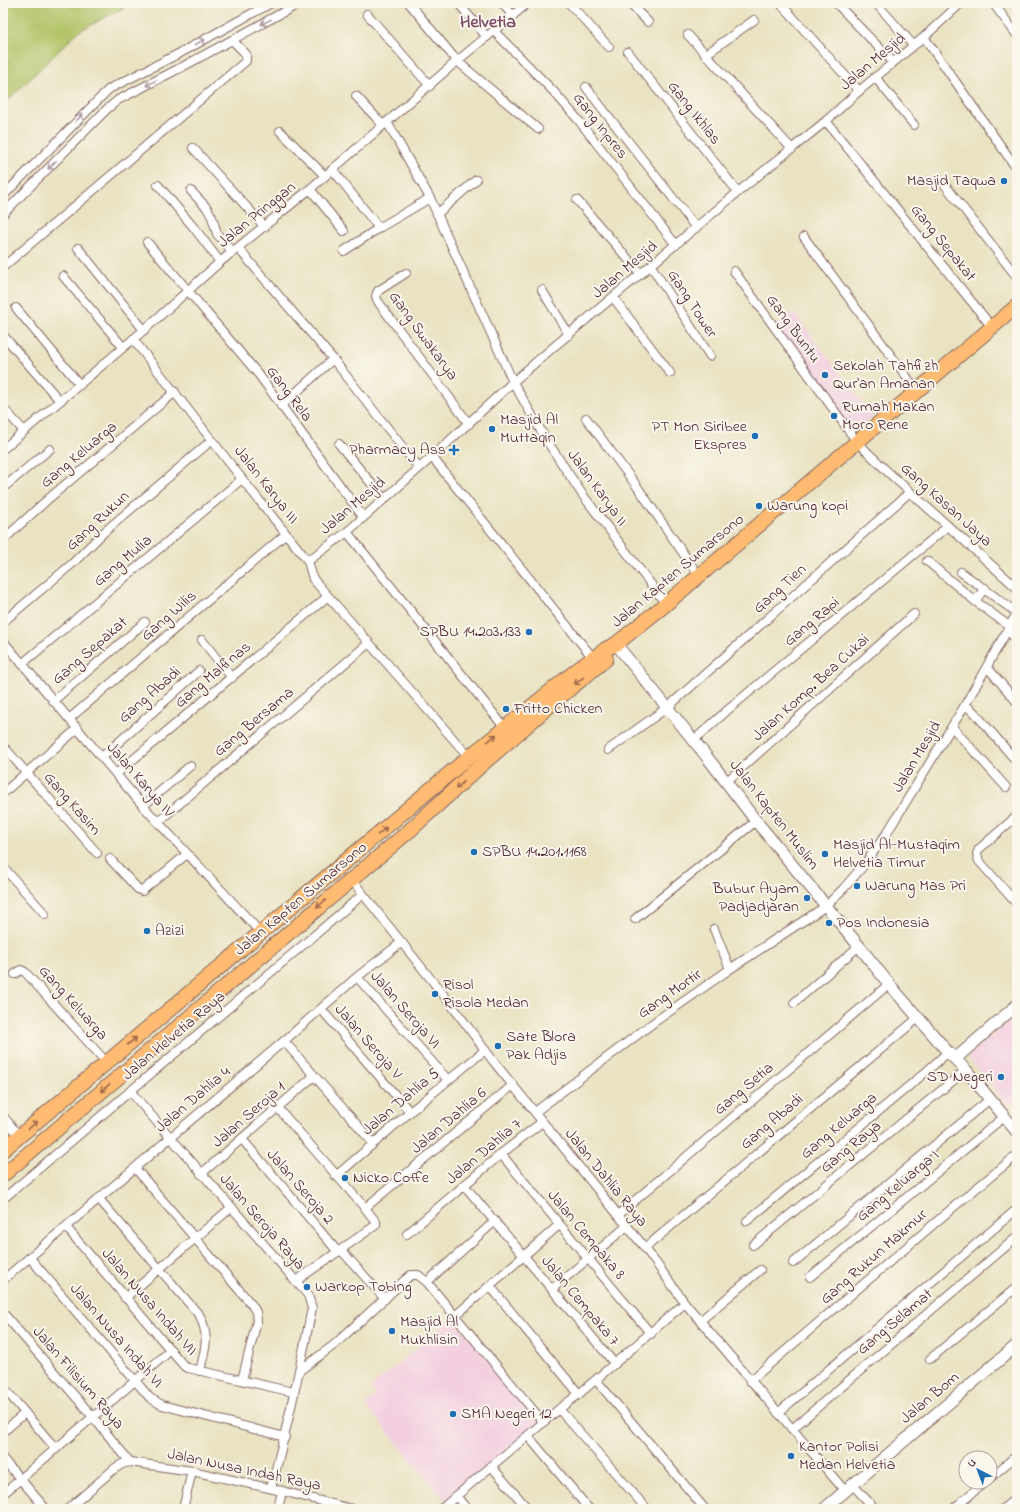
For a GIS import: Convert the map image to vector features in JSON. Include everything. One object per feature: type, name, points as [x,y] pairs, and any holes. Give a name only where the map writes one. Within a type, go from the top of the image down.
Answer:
[{"type":"highway","name":"Jalan Kapten Sumarsono","points":[[3,1150],[469,757],[593,658],[616,644],[666,604],[1017,307]]},
{"type":"highway","name":"Jalan Kapten Sumarsono","points":[[3,1175],[409,831],[556,700],[611,655],[616,644]]},
{"type":"street","points":[[3,196],[109,89],[180,53],[271,3]]},
{"type":"street","points":[[3,214],[106,109],[118,100],[300,3]]},
{"type":"street","points":[[410,3],[457,61],[538,129]]},
{"type":"street","points":[[458,3],[487,36]]},
{"type":"street","points":[[502,3],[513,16]]},
{"type":"street","name":"Jalan Pringgan","points":[[4,446],[80,385],[220,262],[265,227],[333,170],[457,61],[528,3]]},
{"type":"street","points":[[569,3],[609,47]]},
{"type":"street","points":[[629,3],[648,22]]},
{"type":"street","points":[[780,3],[859,91]]},
{"type":"street","points":[[836,3],[893,62]]},
{"type":"street","points":[[876,3],[913,45]]},
{"type":"street","name":"Jalan Mesjid","points":[[308,561],[347,532],[469,424],[513,382],[738,192],[826,121],[874,77],[924,37],[961,3]]},
{"type":"street","points":[[992,3],[1017,35]]},
{"type":"street","points":[[367,14],[430,86]]},
{"type":"street","points":[[705,55],[754,20]]},
{"type":"street","name":"Gang Inpres","points":[[494,31],[565,105],[676,245]]},
{"type":"street","points":[[688,35],[792,149]]},
{"type":"street","points":[[924,37],[1017,169]]},
{"type":"street","points":[[3,267],[246,61],[246,54],[232,40]]},
{"type":"street","name":"Gang Ikhlas","points":[[628,52],[738,192]]},
{"type":"street","points":[[180,53],[184,66]]},
{"type":"street","points":[[874,77],[914,125]]},
{"type":"street","points":[[586,87],[696,228]]},
{"type":"street","name":"Jalan Karya II","points":[[356,96],[385,124],[430,198],[513,382],[545,438],[582,494],[666,604]]},
{"type":"street","name":"Gang Sepakat","points":[[826,121],[992,327]]},
{"type":"street","points":[[280,131],[325,176]]},
{"type":"street","points":[[193,148],[265,227]]},
{"type":"street","points":[[333,170],[379,228]]},
{"type":"street","points":[[437,214],[476,180]]},
{"type":"street","points":[[158,184],[220,262]]},
{"type":"street","points":[[14,185],[23,194]]},
{"type":"street","points":[[945,185],[1017,276]]},
{"type":"street","points":[[310,189],[344,231]]},
{"type":"street","points":[[191,191],[207,208],[217,234],[235,250],[333,359],[419,468]]},
{"type":"street","points":[[344,251],[379,228],[430,198]]},
{"type":"street","points":[[577,200],[641,274]]},
{"type":"street","points":[[804,237],[918,391]]},
{"type":"street","name":"Gang Rela","points":[[147,242],[258,375],[363,517]]},
{"type":"street","points":[[78,248],[144,330]]},
{"type":"street","name":"Gang Tower","points":[[651,266],[710,356]]},
{"type":"street","name":"Gang Buntu","points":[[734,271],[857,442]]},
{"type":"street","name":"Gang Swakarya","points":[[406,273],[378,291],[376,298],[469,424]]},
{"type":"street","points":[[63,276],[123,347]]},
{"type":"street","points":[[542,290],[569,335]]},
{"type":"street","points":[[614,297],[670,373]]},
{"type":"street","points":[[16,308],[80,385]]},
{"type":"street","points":[[3,335],[60,401]]},
{"type":"street","name":"Jalan Karya III","points":[[133,338],[242,479],[308,561],[313,579],[469,757]]},
{"type":"street","points":[[281,406],[333,359]]},
{"type":"street","name":"Gang Keluarga","points":[[3,540],[47,500],[175,392]]},
{"type":"street","points":[[3,408],[24,431]]},
{"type":"street","points":[[586,418],[636,485],[699,576]]},
{"type":"street","name":"Gang Rukun","points":[[3,622],[73,563],[102,533],[212,440]]},
{"type":"street","name":"Gang Kasan Jaya","points":[[857,442],[910,492],[1017,588]]},
{"type":"street","points":[[339,444],[384,499]]},
{"type":"street","points":[[3,488],[50,449]]},
{"type":"street","points":[[432,457],[593,658]]},
{"type":"street","name":"Gang Mulia","points":[[22,664],[242,479]]},
{"type":"street","name":"Gang Tien","points":[[608,750],[668,707],[910,492]]},
{"type":"street","name":"Gang Rapi","points":[[694,740],[730,708],[948,526]]},
{"type":"street","points":[[347,532],[505,728]]},
{"type":"street","name":"Gang Wilis","points":[[69,720],[286,534]]},
{"type":"street","points":[[927,561],[1008,628],[1017,641]]},
{"type":"street","points":[[961,572],[985,588],[1017,613]]},
{"type":"street","points":[[975,601],[985,588]]},
{"type":"street","name":"Gang Malfinas","points":[[116,774],[328,597]]},
{"type":"street","name":"Jalan Mesjid","points":[[826,906],[856,875],[874,853],[952,727],[1017,613]]},
{"type":"street","name":"Jalan Komp. Bea Cukai","points":[[726,782],[914,614]]},
{"type":"street","name":"Gang Sepakat","points":[[53,701],[145,622]]},
{"type":"street","points":[[202,640],[232,678]]},
{"type":"street","name":"Jalan Karya IV","points":[[3,641],[143,806],[260,934]]},
{"type":"street","name":"Gang Bersama","points":[[158,822],[369,643]]},
{"type":"street","name":"Jalan Kapten Muslim","points":[[616,644],[668,707],[756,821],[889,984],[951,1056],[966,1070],[1017,1132]]},
{"type":"street","points":[[987,667],[1017,702]]},
{"type":"street","name":"Gang Abadi","points":[[102,758],[199,671]]},
{"type":"street","points":[[965,705],[974,712],[1017,762]]},
{"type":"street","points":[[952,727],[1006,787]]},
{"type":"street","points":[[3,792],[77,729]]},
{"type":"street","name":"Gang Kasim","points":[[3,746],[97,853]]},
{"type":"street","points":[[143,806],[190,766]]},
{"type":"street","points":[[1017,816],[979,849],[976,854],[979,861],[1017,904]]},
{"type":"street","points":[[635,920],[756,821]]},
{"type":"street","points":[[110,859],[141,891],[187,854]]},
{"type":"street","points":[[3,867],[45,914]]},
{"type":"street","name":"Jalan Dahlia Raya","points":[[351,879],[362,895],[402,942],[542,1122],[627,1226],[685,1303],[792,1429],[849,1488],[875,1509]]},
{"type":"street","name":"Jalan Helvetia Raya","points":[[3,1199],[362,895]]},
{"type":"street","name":"Gang Mortir","points":[[535,1112],[653,1023],[730,969],[826,906]]},
{"type":"street","points":[[714,929],[730,969]]},
{"type":"street","name":"Jalan Dahlia 4","points":[[3,1280],[357,977],[402,942]]},
{"type":"street","points":[[794,1003],[858,946]]},
{"type":"street","name":"Gang Keluarga","points":[[15,974],[21,970],[25,972],[107,1063]]},
{"type":"street","name":"Jalan Seroja VI","points":[[357,977],[448,1080]]},
{"type":"street","name":"Gang Setia","points":[[618,1215],[889,984]]},
{"type":"street","points":[[951,1056],[1017,1005]]},
{"type":"street","name":"Jalan Seroja V","points":[[321,1009],[410,1112]]},
{"type":"street","name":"Gang Abadi","points":[[644,1248],[918,1018]]},
{"type":"street","points":[[284,1041],[373,1143]]},
{"type":"street","name":"Jalan Dahlia 5","points":[[336,1176],[373,1143],[485,1050]]},
{"type":"street","name":"Gang Keluarga","points":[[747,1221],[928,1071],[951,1056]]},
{"type":"street","name":"Gang Raya","points":[[753,1245],[966,1070]]},
{"type":"street","name":"Jalan Seroja 1","points":[[201,1174],[314,1076]]},
{"type":"street","name":"Jalan Dahlia 6","points":[[365,1208],[513,1085]]},
{"type":"street","name":"Jalan Seroja Raya","points":[[130,1091],[296,1281],[308,1295],[311,1302],[312,1308],[299,1372],[285,1437],[271,1488]]},
{"type":"street","points":[[793,1263],[990,1099]]},
{"type":"street","points":[[278,1108],[376,1222],[376,1225],[296,1281]]},
{"type":"street","points":[[3,1116],[19,1136]]},
{"type":"street","name":"Gang Keluarga I","points":[[810,1277],[1004,1117]]},
{"type":"street","name":"Jalan Dahlia 7","points":[[407,1234],[501,1154],[542,1122]]},
{"type":"street","name":"Jalan Seroja 2","points":[[242,1140],[340,1251],[385,1299]]},
{"type":"street","name":"Jalan Cempaka 8","points":[[501,1154],[651,1334]]},
{"type":"street","name":"Gang Rukun Makmur","points":[[750,1381],[956,1205],[1017,1155]]},
{"type":"street","points":[[135,1168],[252,1305],[256,1312],[257,1321],[242,1380]]},
{"type":"street","name":"Jalan Cempaka 7","points":[[464,1185],[615,1364]]},
{"type":"street","points":[[99,1199],[200,1316],[205,1326],[207,1337],[200,1371]]},
{"type":"street","points":[[125,1298],[232,1207]]},
{"type":"street","points":[[778,1413],[1017,1209]]},
{"type":"street","points":[[427,1282],[495,1221]]},
{"type":"street","points":[[455,1316],[559,1225]]},
{"type":"street","points":[[552,1289],[627,1226]]},
{"type":"street","name":"Jalan Nusa Indah VII","points":[[66,1227],[184,1366],[294,1392]]},
{"type":"street","name":"Gang Selamat","points":[[792,1429],[1017,1237]]},
{"type":"street","name":"Jalan Nusa Indah VI","points":[[30,1258],[150,1398],[162,1405],[285,1437]]},
{"type":"street","points":[[700,1321],[760,1270]]},
{"type":"street","points":[[299,1372],[334,1345],[411,1276],[418,1275],[427,1282],[543,1422]]},
{"type":"street","points":[[490,1286],[579,1394]]},
{"type":"street","points":[[930,1359],[1017,1287]]},
{"type":"street","points":[[441,1509],[543,1422],[651,1334],[685,1303]]},
{"type":"street","name":"Jalan Filisium Raya","points":[[3,1312],[130,1462]]},
{"type":"street","name":"Jalan Bom","points":[[824,1509],[1017,1345]]},
{"type":"street","points":[[3,1494],[171,1350]]},
{"type":"street","points":[[596,1380],[705,1509]]},
{"type":"street","points":[[3,1387],[56,1449]]},
{"type":"street","points":[[559,1409],[647,1509]]},
{"type":"street","points":[[3,1432],[25,1413]]},
{"type":"street","points":[[528,1436],[589,1509]]},
{"type":"street","points":[[998,1471],[1017,1455]]},
{"type":"street","points":[[3,1459],[46,1509]]},
{"type":"street","points":[[68,1509],[114,1469],[122,1464],[130,1462]]},
{"type":"street","name":"Jalan Nusa Indah Raya","points":[[130,1462],[192,1470],[271,1488],[352,1509]]},
{"type":"street","points":[[491,1466],[528,1509]]},
{"type":"street","points":[[183,1509],[192,1470]]},
{"type":"street","points":[[953,1509],[976,1490]]},
{"type":"street","points":[[278,1509],[282,1491]]},
{"type":"street","points":[[456,1496],[468,1509]]},
{"type":"street","points":[[1002,1509],[1017,1497]]},
{"type":"shaded area","name":"Sekolah Tahfizh Qur'an Amanan","points":[[794,313],[873,417],[851,432],[775,328]]},
{"type":"shaded area","name":"SD Negeri","points":[[1017,1015],[1017,1098],[1008,1106],[967,1056]]},
{"type":"shaded area","name":"SMA Negeri 12","points":[[452,1318],[540,1422],[445,1500],[365,1405],[376,1395],[370,1388]]},
{"type":"green space","points":[[3,3],[133,3],[79,31],[3,105]]},
{"type":"place","name":"Masjid Taqwa","points":[[1004,181]]},
{"type":"place","name":"Sekolah Tahfizh Qur'an Amanan","points":[[825,375]]},
{"type":"place","name":"Rumah Makan Moro Rene","points":[[834,416]]},
{"type":"place","name":"Masjid Al Muttaqin","points":[[492,429]]},
{"type":"place","name":"PT Mon Siribee Ekspres","points":[[755,436]]},
{"type":"place","name":"Pharmacy Ass","points":[[454,450]]},
{"type":"place","name":"Warung kopi","points":[[759,506]]},
{"type":"place","name":"SPBU 14.203.133","points":[[529,632]]},
{"type":"place","name":"Fritto Chicken","points":[[506,709]]},
{"type":"place","name":"SPBU 14.201.1168","points":[[474,852]]},
{"type":"place","name":"Masjid Al-Mustaqim Helvetia Timur","points":[[825,854]]},
{"type":"place","name":"Warung Mas Pri","points":[[857,886]]},
{"type":"place","name":"Bubur Ayam Padjadjaran","points":[[807,898]]},
{"type":"place","name":"Pos Indonesia","points":[[829,923]]},
{"type":"place","name":"Azizi","points":[[147,931]]},
{"type":"place","name":"Risol Risola Medan","points":[[435,994]]},
{"type":"place","name":"Sate Blora Pak Adjis","points":[[498,1046]]},
{"type":"place","name":"SD Negeri","points":[[1001,1077]]},
{"type":"place","name":"Nicko Coffe","points":[[345,1178]]},
{"type":"place","name":"Warkop Tobing","points":[[307,1287]]},
{"type":"place","name":"Masjid Al Mukhlisin","points":[[392,1331]]},
{"type":"place","name":"SMA Negeri 12","points":[[453,1414]]},
{"type":"place","name":"Kantor Polisi Medan Helvetia","points":[[791,1456]]},
{"type":"district","name":"Helvetia","points":[[488,23]]}]
